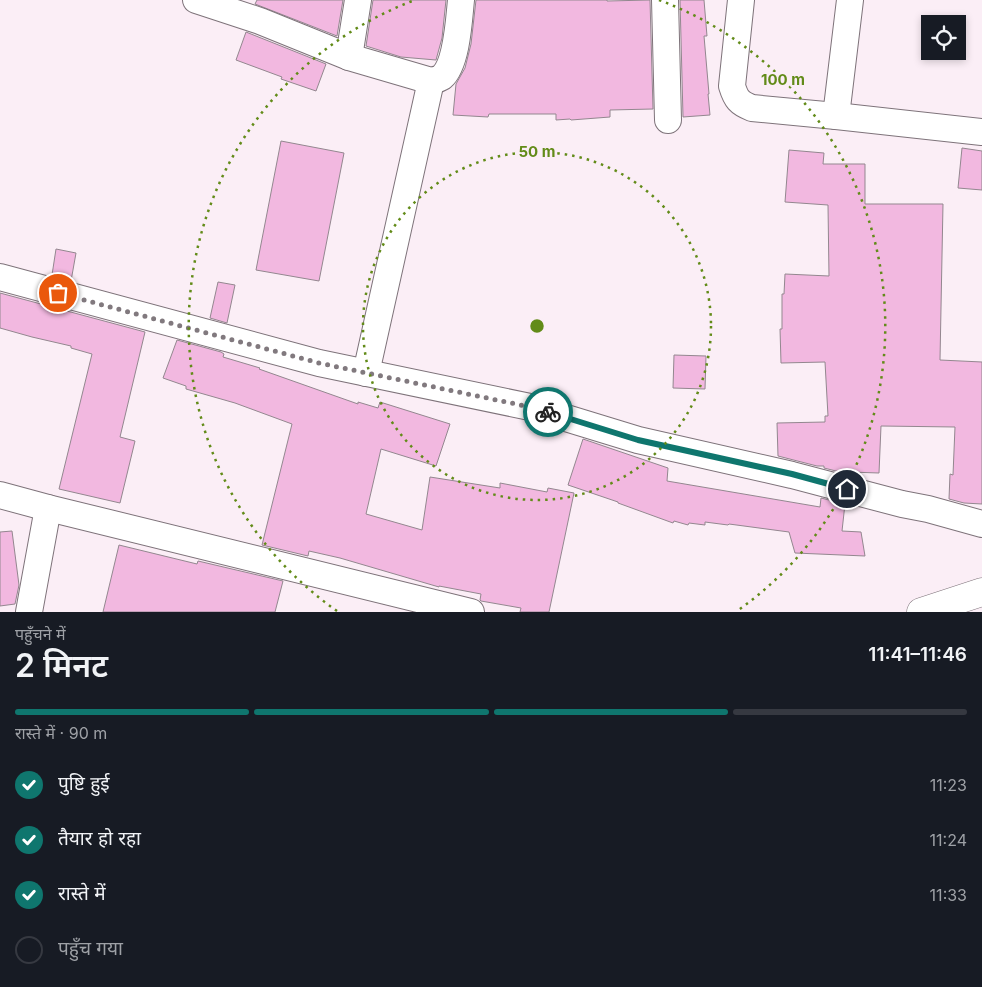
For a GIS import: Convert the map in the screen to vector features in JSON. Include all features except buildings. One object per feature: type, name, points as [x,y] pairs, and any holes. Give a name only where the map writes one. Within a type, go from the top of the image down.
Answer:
[{"type":"highway","points":[[921,612],[982,592]]},
{"type":"street","points":[[196,0],[261,10],[349,57],[431,81],[444,76],[451,63],[461,0]]},
{"type":"street","points":[[349,57],[358,0]]},
{"type":"street","points":[[665,0],[668,120]]},
{"type":"street","points":[[741,0],[732,86],[735,96],[744,105],[752,108],[982,132]]},
{"type":"street","points":[[836,116],[850,0]]},
{"type":"street","points":[[366,373],[431,81]]},
{"type":"street","points":[[0,277],[319,363],[530,407],[638,440],[792,474],[982,524]]},
{"type":"street","points":[[0,494],[48,508],[471,612]]},
{"type":"street","points":[[29,612],[48,508]]},
{"type":"way so far","points":[[58,293],[319,363],[548,412]]},
{"type":"route","points":[[548,412],[638,440],[792,474],[847,489]]}]
